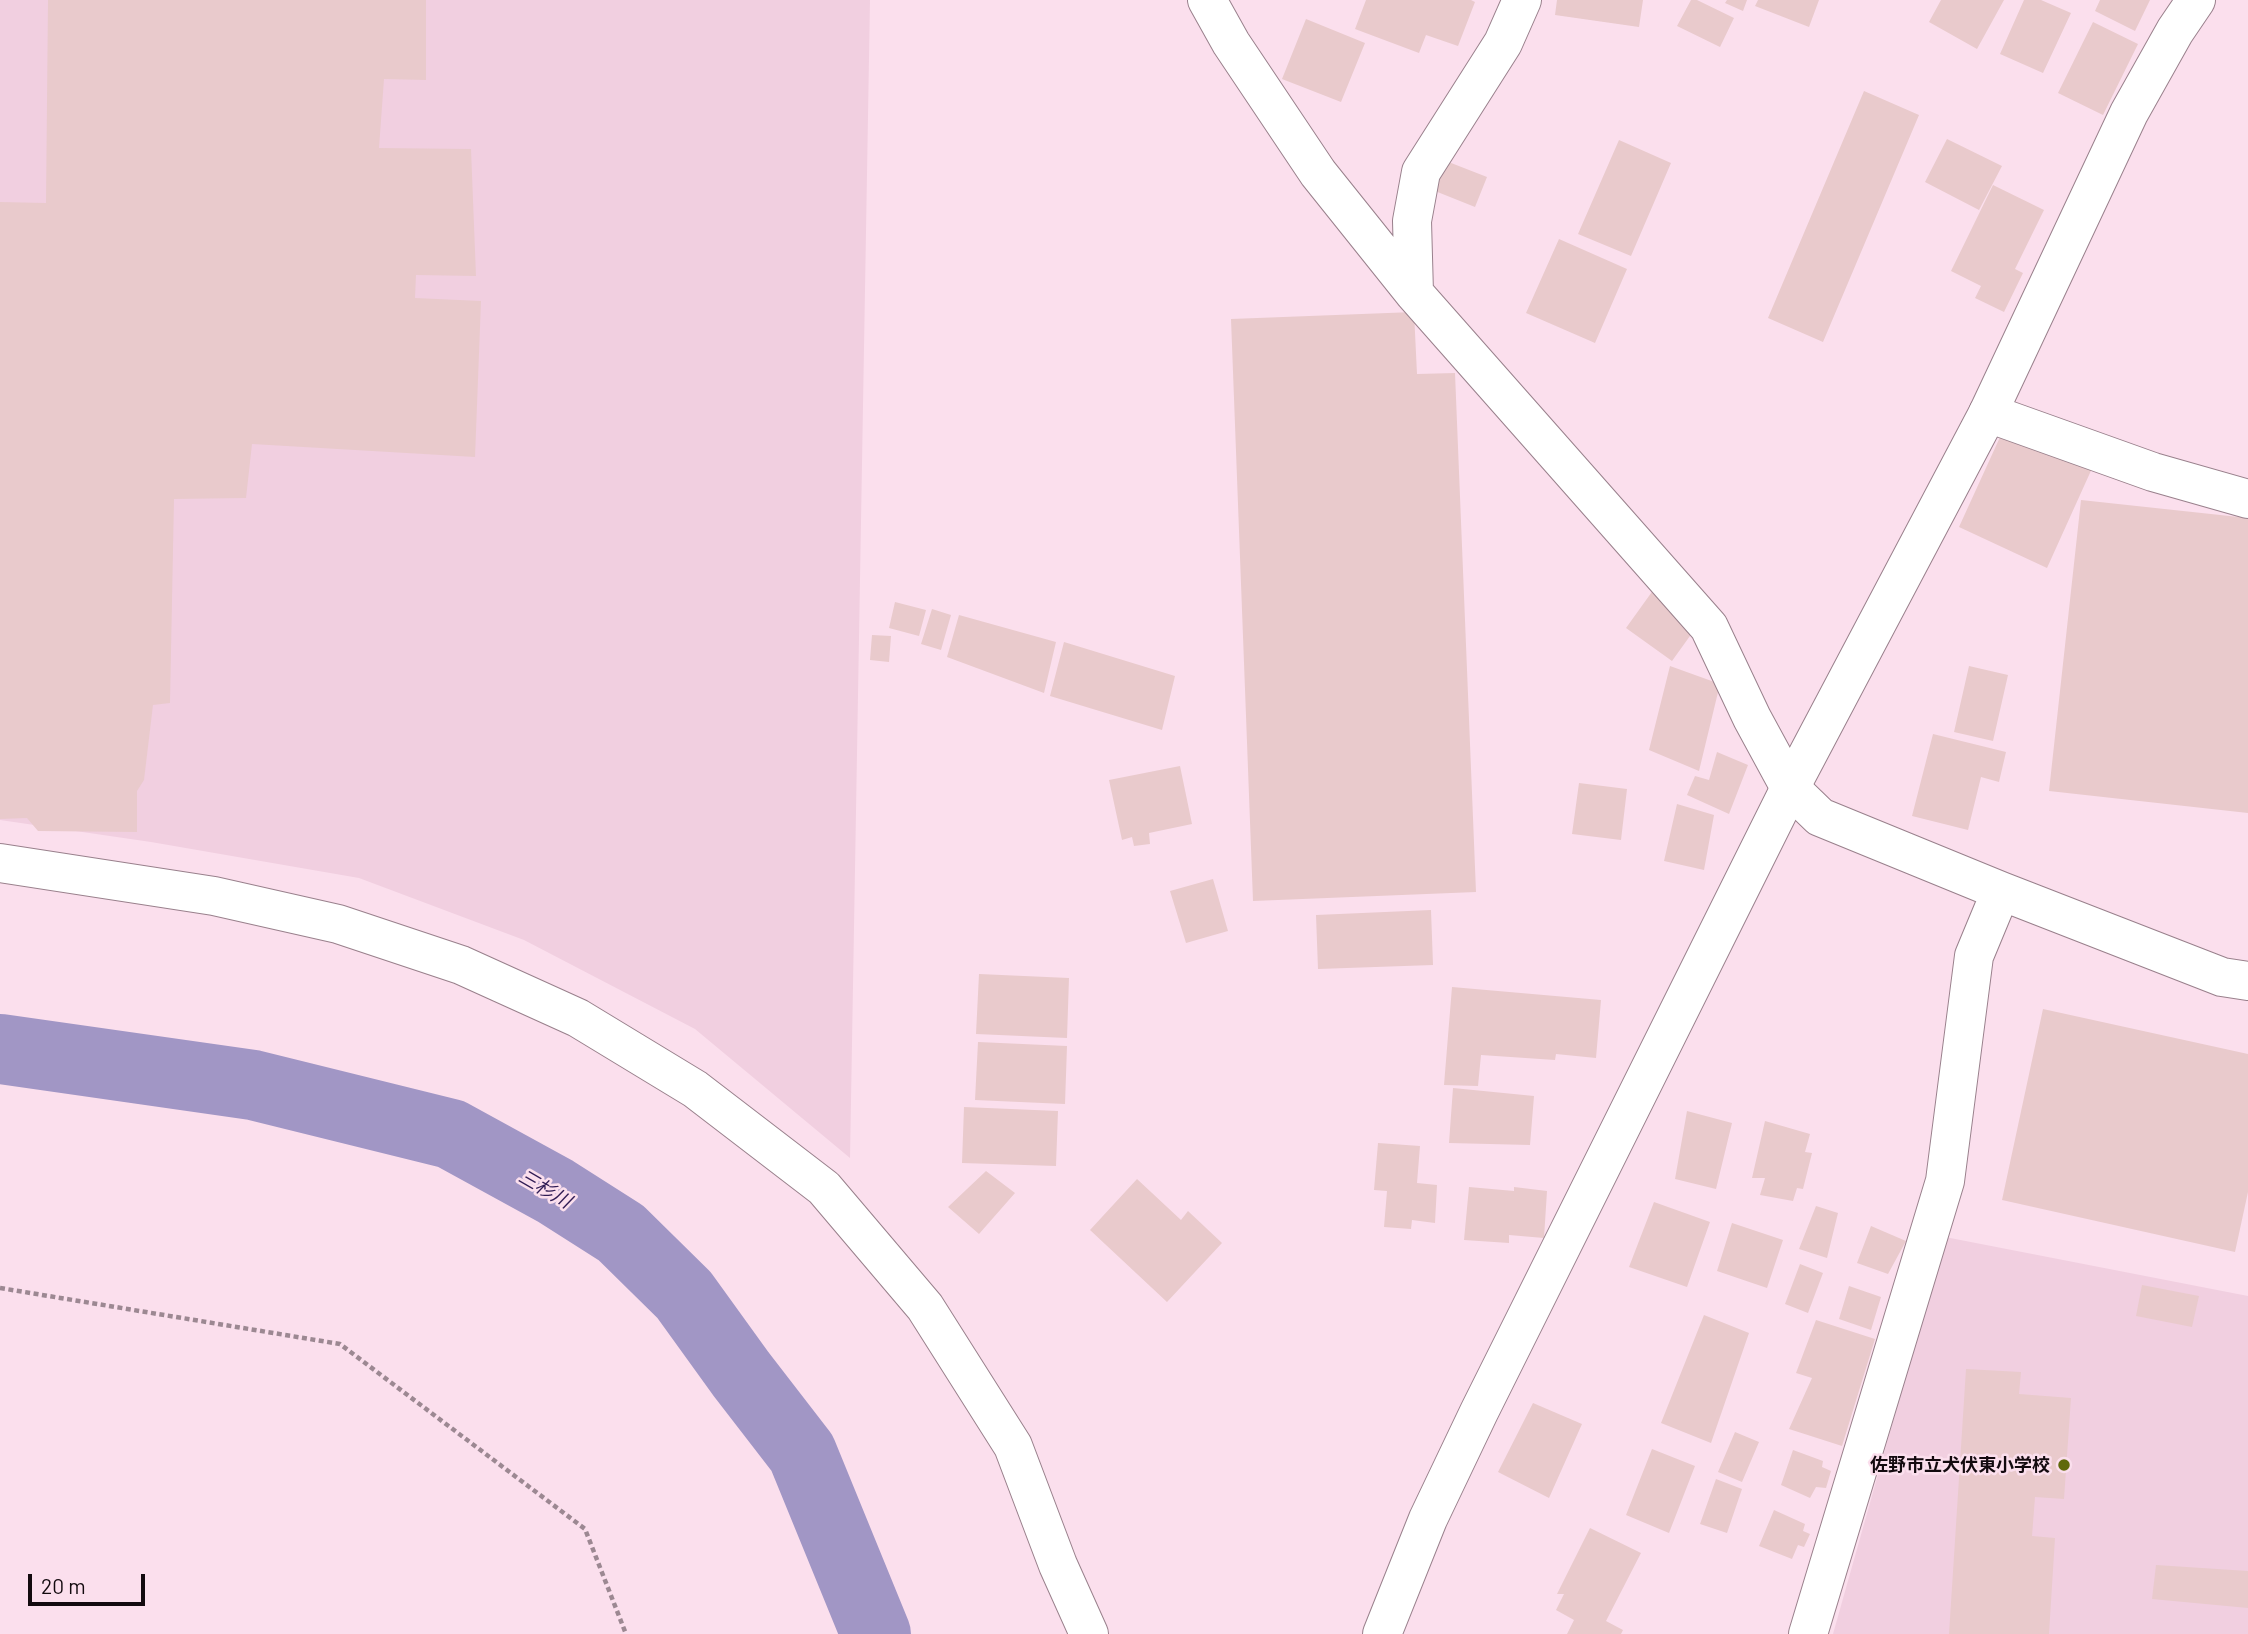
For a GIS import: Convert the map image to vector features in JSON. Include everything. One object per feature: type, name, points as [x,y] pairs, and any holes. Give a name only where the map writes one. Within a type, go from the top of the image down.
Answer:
[{"type":"street","points":[[1207,0],[1231,43],[1318,173],[1413,293],[1709,627],[1752,718],[1790,788],[1820,817],[2001,891],[2222,976],[2248,981]]},
{"type":"street","points":[[1413,293],[1412,222],[1421,172],[1503,43],[1521,0]]},
{"type":"street","points":[[1382,1634],[1429,1519],[1479,1412],[1790,788],[1988,413],[2129,113],[2196,0]]},
{"type":"street","points":[[1988,413],[2153,472],[2248,499]]},
{"type":"street","points":[[0,863],[214,896],[350,928],[461,965],[578,1018],[695,1089],[824,1188],[925,1307],[1013,1446],[1089,1634]]},
{"type":"street","points":[[1808,1634],[1945,1181],[1974,956],[2001,891]]},
{"type":"path","points":[[0,1287],[340,1345],[585,1529],[626,1634]]},
{"type":"shaded area","points":[[0,0],[870,0],[850,1158],[695,1029],[524,940],[359,878],[151,842],[0,820]]},
{"type":"shaded area","name":"佐野市立犬伏東小学校","points":[[1945,1237],[2248,1296],[2248,1634],[1833,1634]]},
{"type":"building","points":[[48,0],[426,0],[426,80],[384,79],[379,148],[471,149],[476,276],[416,275],[415,298],[481,301],[475,457],[252,444],[246,498],[174,499],[170,703],[153,705],[144,780],[137,791],[137,832],[38,831],[27,818],[0,819],[0,202],[46,203]]},
{"type":"building","points":[[1366,0],[1475,2],[1458,46],[1426,35],[1419,53],[1355,29]]},
{"type":"building","points":[[1557,0],[1643,0],[1639,27],[1555,15]]},
{"type":"building","points":[[1691,0],[1697,0],[1734,18],[1720,47],[1677,26]]},
{"type":"building","points":[[1727,0],[1747,0],[1743,11],[1725,3]]},
{"type":"building","points":[[1758,0],[1819,0],[1809,27],[1755,6]]},
{"type":"building","points":[[1941,0],[2004,0],[1977,49],[1929,22]]},
{"type":"building","points":[[2024,0],[2041,0],[2071,13],[2043,73],[2000,54]]},
{"type":"building","points":[[2100,0],[2150,0],[2135,31],[2095,11]]},
{"type":"building","points":[[1306,19],[1365,43],[1341,102],[1282,79]]},
{"type":"building","points":[[2093,22],[2138,44],[2103,115],[2058,93]]},
{"type":"building","points":[[1864,91],[1919,115],[1823,342],[1768,318]]},
{"type":"building","points":[[1947,139],[2002,166],[1979,210],[1925,182]]},
{"type":"building","points":[[1619,140],[1671,163],[1631,256],[1578,234]]},
{"type":"building","points":[[1446,161],[1487,177],[1475,207],[1435,191]]},
{"type":"building","points":[[1993,185],[2044,210],[2015,269],[2023,273],[2004,312],[1975,298],[1981,286],[1951,271]]},
{"type":"building","points":[[1559,239],[1627,269],[1595,343],[1526,313]]},
{"type":"building","points":[[1414,312],[1417,374],[1455,373],[1476,892],[1253,901],[1231,319]]},
{"type":"building","points":[[2006,424],[2094,464],[2047,568],[1959,527]]},
{"type":"building","points":[[2081,500],[2248,518],[2248,813],[2049,791]]},
{"type":"building","points":[[1654,589],[1700,622],[1672,661],[1626,628]]},
{"type":"building","points":[[895,602],[926,610],[919,636],[889,628]]},
{"type":"building","points":[[932,609],[951,615],[941,650],[921,644]]},
{"type":"building","points":[[959,615],[1056,642],[1044,693],[947,657]]},
{"type":"building","points":[[872,635],[891,636],[889,662],[870,660]]},
{"type":"building","points":[[1064,642],[1175,676],[1162,730],[1050,696]]},
{"type":"building","points":[[1670,666],[1720,684],[1699,771],[1649,750]]},
{"type":"building","points":[[1969,666],[2008,675],[1993,741],[1954,732]]},
{"type":"building","points":[[1933,734],[2006,752],[1999,782],[1981,777],[1968,830],[1912,816]]},
{"type":"building","points":[[1717,752],[1748,765],[1729,814],[1687,795],[1695,776],[1709,780]]},
{"type":"building","points":[[1180,766],[1192,824],[1149,833],[1150,844],[1134,846],[1132,837],[1122,840],[1109,780]]},
{"type":"building","points":[[1579,783],[1627,789],[1621,840],[1572,834]]},
{"type":"building","points":[[1677,804],[1714,815],[1704,870],[1664,861]]},
{"type":"building","points":[[1213,879],[1228,931],[1186,943],[1170,891]]},
{"type":"building","points":[[1431,910],[1433,965],[1318,969],[1316,915]]},
{"type":"building","points":[[979,974],[1069,978],[1067,1038],[976,1034]]},
{"type":"building","points":[[1452,987],[1601,1000],[1596,1058],[1556,1054],[1555,1060],[1481,1055],[1478,1086],[1444,1085]]},
{"type":"building","points":[[2043,1009],[2248,1054],[2248,1192],[2235,1252],[2002,1200]]},
{"type":"building","points":[[978,1042],[1067,1046],[1065,1104],[975,1100]]},
{"type":"building","points":[[1453,1088],[1534,1096],[1530,1145],[1449,1143]]},
{"type":"building","points":[[964,1107],[1058,1111],[1056,1166],[962,1163]]},
{"type":"building","points":[[1687,1111],[1732,1123],[1716,1189],[1675,1179]]},
{"type":"building","points":[[1765,1121],[1810,1134],[1805,1152],[1812,1153],[1803,1189],[1797,1188],[1793,1201],[1760,1195],[1765,1178],[1752,1178]]},
{"type":"building","points":[[1378,1143],[1420,1146],[1417,1183],[1437,1185],[1435,1223],[1412,1220],[1411,1229],[1384,1227],[1387,1191],[1374,1190]]},
{"type":"building","points":[[986,1171],[1015,1193],[979,1234],[948,1207]]},
{"type":"building","points":[[1137,1179],[1181,1220],[1188,1211],[1222,1243],[1167,1302],[1090,1230]]},
{"type":"building","points":[[1469,1187],[1514,1191],[1514,1187],[1547,1191],[1544,1238],[1509,1235],[1509,1243],[1464,1240]]},
{"type":"building","points":[[1654,1202],[1710,1222],[1687,1287],[1629,1267]]},
{"type":"building","points":[[1816,1206],[1838,1213],[1827,1258],[1799,1249]]},
{"type":"building","points":[[1732,1223],[1783,1240],[1767,1288],[1717,1271]]},
{"type":"building","points":[[1871,1226],[1906,1241],[1888,1274],[1857,1263]]},
{"type":"building","points":[[1800,1264],[1823,1273],[1808,1313],[1785,1304]]},
{"type":"building","points":[[2142,1285],[2199,1296],[2192,1327],[2136,1316]]},
{"type":"building","points":[[1849,1286],[1881,1297],[1871,1330],[1839,1319]]},
{"type":"building","points":[[1704,1315],[1749,1333],[1711,1443],[1661,1423]]},
{"type":"building","points":[[1816,1320],[1875,1339],[1842,1446],[1789,1429],[1812,1378],[1796,1373]]},
{"type":"building","points":[[1966,1369],[2021,1372],[2019,1394],[2071,1398],[2064,1499],[2035,1497],[2032,1536],[2055,1538],[2049,1634],[1949,1634]]},
{"type":"building","points":[[1533,1403],[1582,1424],[1549,1498],[1498,1472]]},
{"type":"building","points":[[1735,1432],[1759,1442],[1742,1482],[1718,1472]]},
{"type":"building","points":[[1652,1449],[1695,1466],[1669,1533],[1626,1515]]},
{"type":"building","points":[[1793,1450],[1823,1461],[1822,1467],[1831,1471],[1826,1488],[1816,1487],[1810,1498],[1781,1485]]},
{"type":"building","points":[[1716,1479],[1742,1489],[1727,1533],[1700,1524]]},
{"type":"building","points":[[1774,1510],[1805,1524],[1803,1531],[1810,1534],[1804,1547],[1798,1545],[1792,1559],[1759,1546]]},
{"type":"building","points":[[1590,1528],[1641,1553],[1606,1621],[1623,1630],[1621,1634],[1567,1634],[1574,1620],[1556,1610],[1564,1594],[1557,1594]]},
{"type":"building","points":[[2156,1565],[2248,1571],[2248,1608],[2152,1599]]},
{"type":"waterway","name":"三杉川","points":[[0,1049],[253,1085],[451,1134],[555,1191],[621,1233],[684,1295],[802,1453],[876,1634]]},
{"type":"place","name":"佐野市立犬伏東小学校","points":[[2064,1465]]}]
